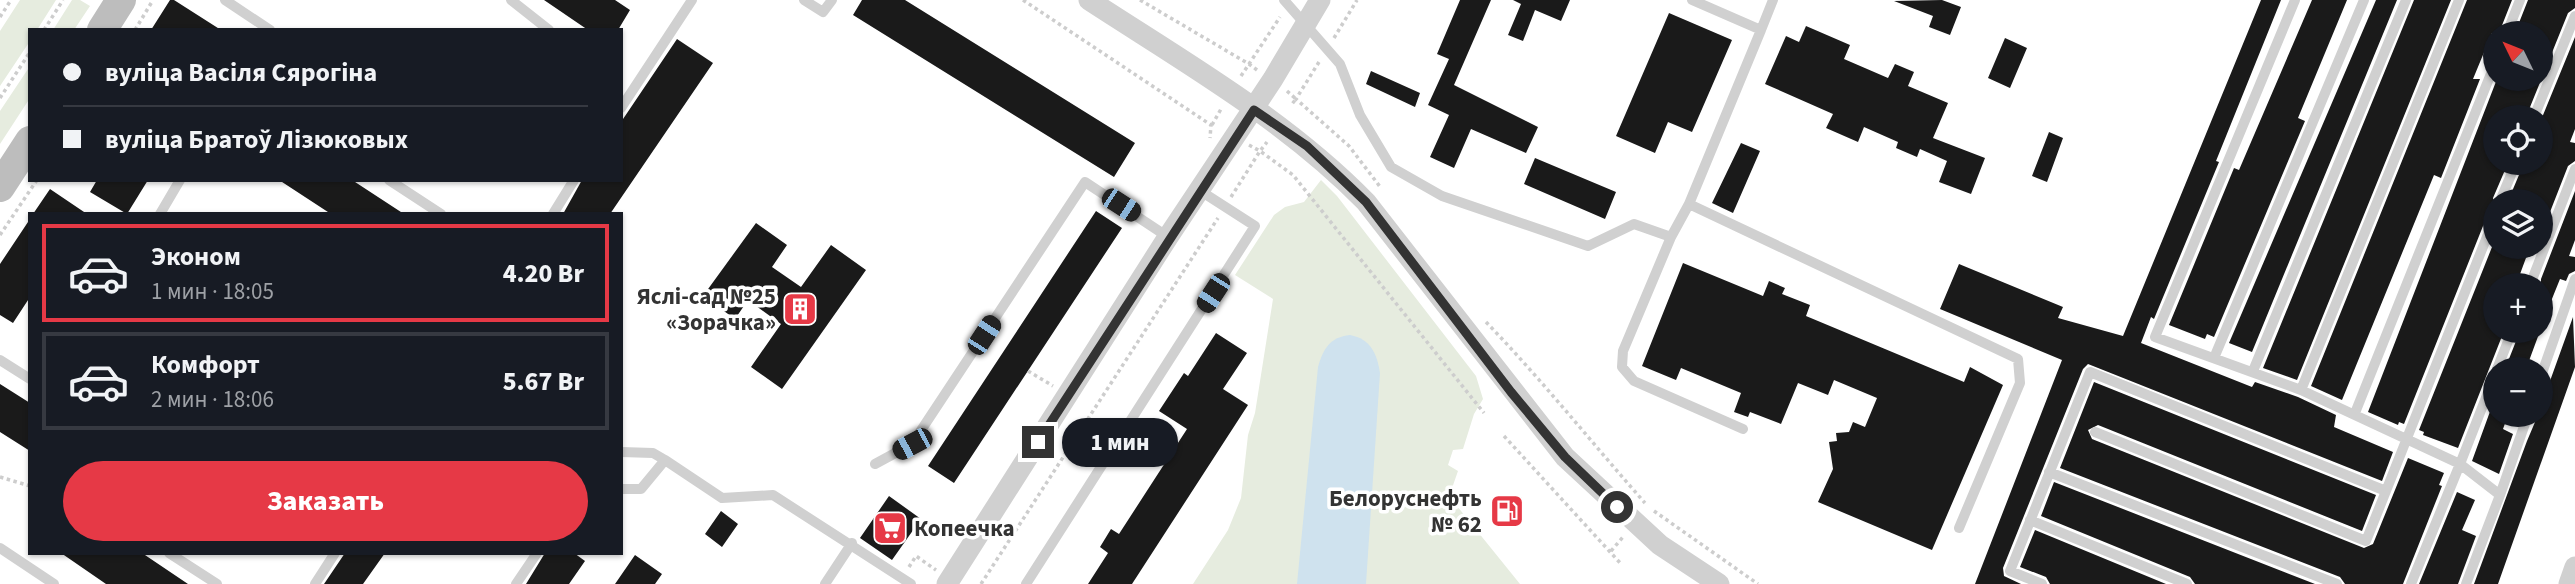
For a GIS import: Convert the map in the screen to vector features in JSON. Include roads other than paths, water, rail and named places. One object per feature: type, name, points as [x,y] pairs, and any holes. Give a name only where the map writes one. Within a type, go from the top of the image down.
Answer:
[{"type":"main road","points":[[105,28],[121,0]]},
{"type":"main road","points":[[0,187],[28,144]]},
{"type":"street","points":[[1089,0],[1307,146],[1366,202],[1565,457],[1660,545],[1719,584]]},
{"type":"street","points":[[949,581],[1168,237],[1254,110],[1320,0]]},
{"type":"street","points":[[2569,584],[2575,567]]},
{"type":"lane","points":[[225,0],[244,5],[268,28]]},
{"type":"lane","points":[[510,0],[546,28]]},
{"type":"lane","points":[[626,90],[692,0]]},
{"type":"lane","points":[[804,0],[823,12],[832,0]]},
{"type":"lane","points":[[1692,0],[1761,30]]},
{"type":"lane","points":[[1743,429],[1634,381],[1622,366],[1623,351],[1671,237],[1689,204],[1773,0]]},
{"type":"lane","points":[[2295,0],[2155,337],[2253,371],[2355,413],[2460,464],[2500,495]]},
{"type":"lane","points":[[2214,358],[2364,0]]},
{"type":"lane","points":[[2253,371],[2406,0]]},
{"type":"lane","points":[[2301,390],[2459,0]]},
{"type":"lane","points":[[2512,21],[2520,0]]},
{"type":"lane","points":[[1286,2],[1304,27],[1339,64],[1360,114],[1391,167],[1442,196],[1588,246],[1633,225],[1671,237]]},
{"type":"lane","points":[[2539,105],[2575,16]]},
{"type":"lane","points":[[2355,413],[2484,91]]},
{"type":"lane","points":[[2535,273],[2575,169]]},
{"type":"lane","points":[[161,212],[179,182]]},
{"type":"lane","points":[[392,182],[438,212]]},
{"type":"lane","points":[[553,212],[573,182]]},
{"type":"lane","points":[[875,464],[912,444],[1085,182],[1168,237]]},
{"type":"lane","points":[[1026,584],[1255,226],[1199,190]]},
{"type":"lane","points":[[1689,204],[2018,359],[2020,383],[1959,528]]},
{"type":"lane","points":[[2095,432],[2366,541],[2483,247]]},
{"type":"lane","points":[[2548,357],[2575,279]]},
{"type":"lane","points":[[0,360],[28,373]]},
{"type":"lane","points":[[2042,584],[2010,571],[2090,372],[2386,491]]},
{"type":"lane","points":[[2411,584],[2483,405]]},
{"type":"lane","points":[[2466,584],[2524,427]]},
{"type":"lane","points":[[623,452],[653,453],[722,498],[773,495],[852,543],[906,581]]},
{"type":"lane","points":[[623,489],[641,489],[665,460]]},
{"type":"lane","points":[[2049,472],[2337,584]]},
{"type":"lane","points":[[2030,520],[2187,584]]},
{"type":"lane","points":[[825,584],[852,543]]},
{"type":"lane","points":[[0,548],[50,583]]},
{"type":"lane","points":[[172,555],[218,584]]},
{"type":"lane","points":[[315,584],[334,555]]},
{"type":"lane","points":[[516,584],[536,555]]},
{"type":"water","points":[[1350,335],[1363,340],[1372,348],[1380,373],[1366,584],[1297,584],[1318,367],[1322,355],[1332,341]]},
{"type":"place","name":"Яслі-сад №25 «Зорачка»","points":[[800,309]]},
{"type":"place","name":"Белоруснефть № 62","points":[[1507,511]]},
{"type":"place","name":"Копеечка","points":[[890,528]]}]
